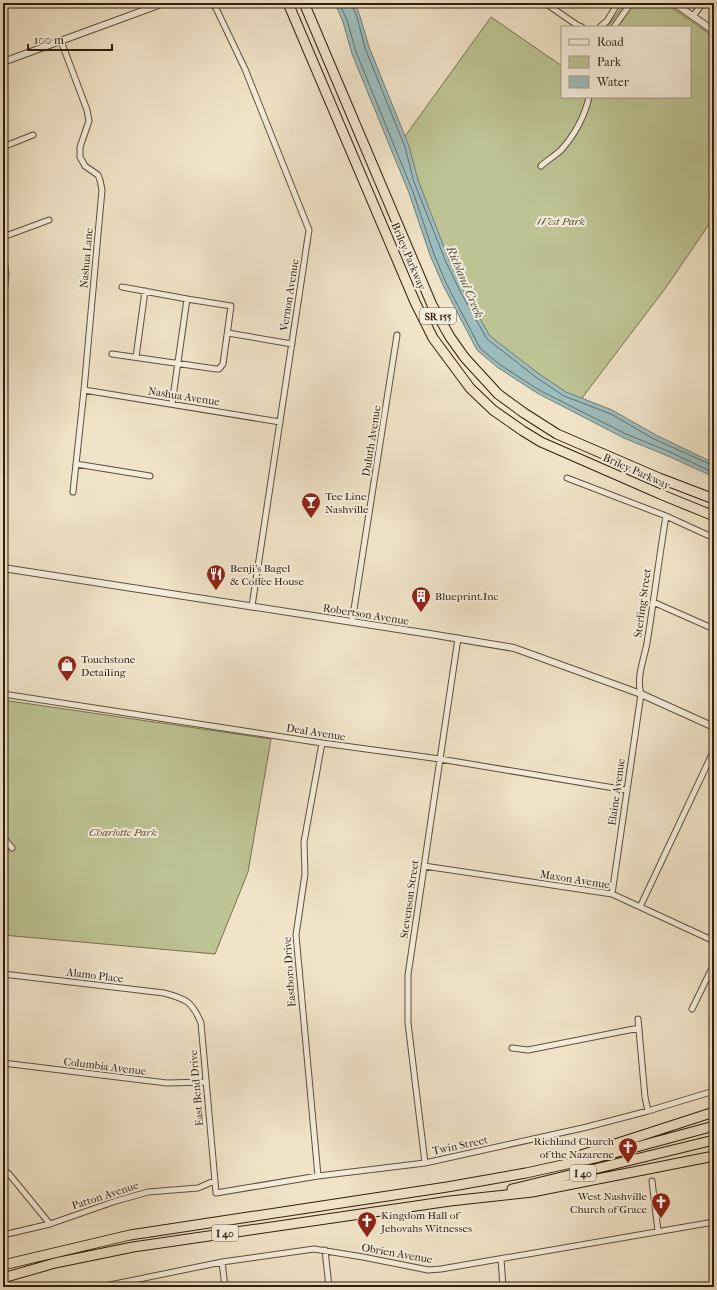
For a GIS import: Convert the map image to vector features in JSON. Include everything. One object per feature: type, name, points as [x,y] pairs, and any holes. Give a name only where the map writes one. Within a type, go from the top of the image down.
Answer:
[{"type":"highway","name":"Briley Parkway","points":[[288,3],[415,302],[434,338],[470,388],[494,410],[541,442],[714,516]]},
{"type":"highway","name":"Briley Parkway","points":[[304,3],[432,305],[450,337],[465,358],[498,394],[557,434],[659,478],[714,499]]},
{"type":"highway","points":[[660,494],[714,521]]},
{"type":"highway","points":[[539,1170],[598,1149],[714,1112]]},
{"type":"highway","name":"I 40","points":[[3,1265],[130,1235],[447,1187],[539,1170],[714,1126]]},
{"type":"highway","name":"I 40","points":[[3,1278],[55,1263],[133,1247],[450,1201],[532,1185],[714,1140]]},
{"type":"highway","points":[[450,1201],[532,1192],[714,1156]]},
{"type":"street","points":[[3,62],[164,3]]},
{"type":"street","points":[[545,3],[580,26]]},
{"type":"street","points":[[601,26],[607,21],[618,3]]},
{"type":"street","points":[[615,26],[631,3]]},
{"type":"street","points":[[674,3],[714,31]]},
{"type":"street","points":[[693,16],[702,3]]},
{"type":"street","name":"Vernon Avenue","points":[[215,4],[245,69],[309,230],[252,606]]},
{"type":"street","name":"Nashua Lane","points":[[60,41],[87,110],[89,121],[80,147],[80,157],[85,166],[98,174],[102,190],[73,492]]},
{"type":"street","points":[[541,166],[562,148],[572,136],[582,117],[589,98]]},
{"type":"street","points":[[3,147],[33,135]]},
{"type":"street","points":[[3,237],[49,220]]},
{"type":"street","points":[[3,251],[6,275],[3,303]]},
{"type":"street","points":[[112,354],[219,369],[223,364],[228,333],[231,306],[122,287]]},
{"type":"street","points":[[136,357],[146,291]]},
{"type":"street","points":[[172,404],[187,299]]},
{"type":"street","points":[[228,333],[292,344]]},
{"type":"street","name":"Duluth Avenue","points":[[352,622],[397,335]]},
{"type":"street","name":"Nashua Avenue","points":[[84,390],[280,422]]},
{"type":"street","points":[[76,464],[150,476]]},
{"type":"street","points":[[567,478],[666,516],[714,538]]},
{"type":"street","name":"Sterling Street","points":[[641,694],[639,684],[666,516]]},
{"type":"street","name":"Robertson Avenue","points":[[3,568],[458,638],[514,648],[641,694],[713,725]]},
{"type":"street","points":[[653,602],[714,629]]},
{"type":"street","name":"Stevenson Street","points":[[425,1163],[408,1023],[408,975],[458,638]]},
{"type":"street","name":"Deal Avenue","points":[[3,694],[322,744],[440,759],[626,790]]},
{"type":"street","name":"Elaine Avenue","points":[[612,894],[641,694]]},
{"type":"street","name":"Eastboro Drive","points":[[318,1176],[296,935],[305,874],[304,842],[322,744]]},
{"type":"street","points":[[640,907],[714,750]]},
{"type":"street","points":[[3,837],[12,848]]},
{"type":"street","name":"Maxon Avenue","points":[[424,866],[612,894],[714,941]]},
{"type":"street","points":[[692,1009],[714,964]]},
{"type":"street","name":"Alamo Place","points":[[3,974],[164,993],[183,998]]},
{"type":"street","name":"East Bend Drive","points":[[183,998],[195,1009],[201,1023],[214,1181]]},
{"type":"street","points":[[638,1020],[645,1097],[648,1111]]},
{"type":"street","points":[[512,1048],[528,1050],[639,1028]]},
{"type":"street","name":"Columbia Avenue","points":[[3,1063],[167,1083],[205,1082]]},
{"type":"street","name":"Twin Street","points":[[214,1181],[216,1193],[318,1176],[425,1163],[557,1134],[648,1111],[714,1091]]},
{"type":"street","points":[[3,1170],[9,1174],[50,1224]]},
{"type":"street","name":"Patton Avenue","points":[[3,1235],[50,1224],[116,1201],[148,1192],[198,1188],[214,1181]]},
{"type":"street","points":[[652,1181],[658,1231]]},
{"type":"street","name":"Obrien Avenue","points":[[100,1287],[222,1262],[314,1249],[428,1270],[501,1259],[714,1222]]},
{"type":"street","points":[[325,1250],[329,1287]]},
{"type":"street","points":[[501,1259],[503,1287]]},
{"type":"street","points":[[222,1262],[225,1287]]},
{"type":"green space","name":"West Park","points":[[625,3],[665,3],[714,37],[714,217],[667,286],[579,402],[483,335],[447,270],[403,139],[491,17],[561,65],[561,98],[691,98],[691,26],[608,26]]},
{"type":"green space","name":"Charlotte Park","points":[[3,700],[271,739],[248,872],[215,954],[3,935]]},
{"type":"water","points":[[335,3],[355,3],[369,47],[409,146],[418,180],[449,260],[464,291],[490,336],[539,374],[566,392],[612,410],[656,435],[714,463],[714,477],[624,438],[537,393],[497,367],[477,350],[443,285],[430,255],[409,193],[352,54],[343,22]]},
{"type":"place","name":"Tee Line Nashville","points":[[311,519]]},
{"type":"place","name":"Benji's Bagel & Coffee House","points":[[216,591]]},
{"type":"place","name":"Blueprint.Inc","points":[[421,613]]},
{"type":"place","name":"Touchstone Detailing","points":[[67,682]]},
{"type":"place","name":"Richland Church of the Nazarene","points":[[628,1164]]},
{"type":"place","name":"West Nashville Church of Grace","points":[[661,1219]]},
{"type":"place","name":"Kingdom Hall of Jehovahs Witnesses","points":[[367,1238]]},
{"type":"water label","name":"Richland Creek","points":[[465,282]]}]
